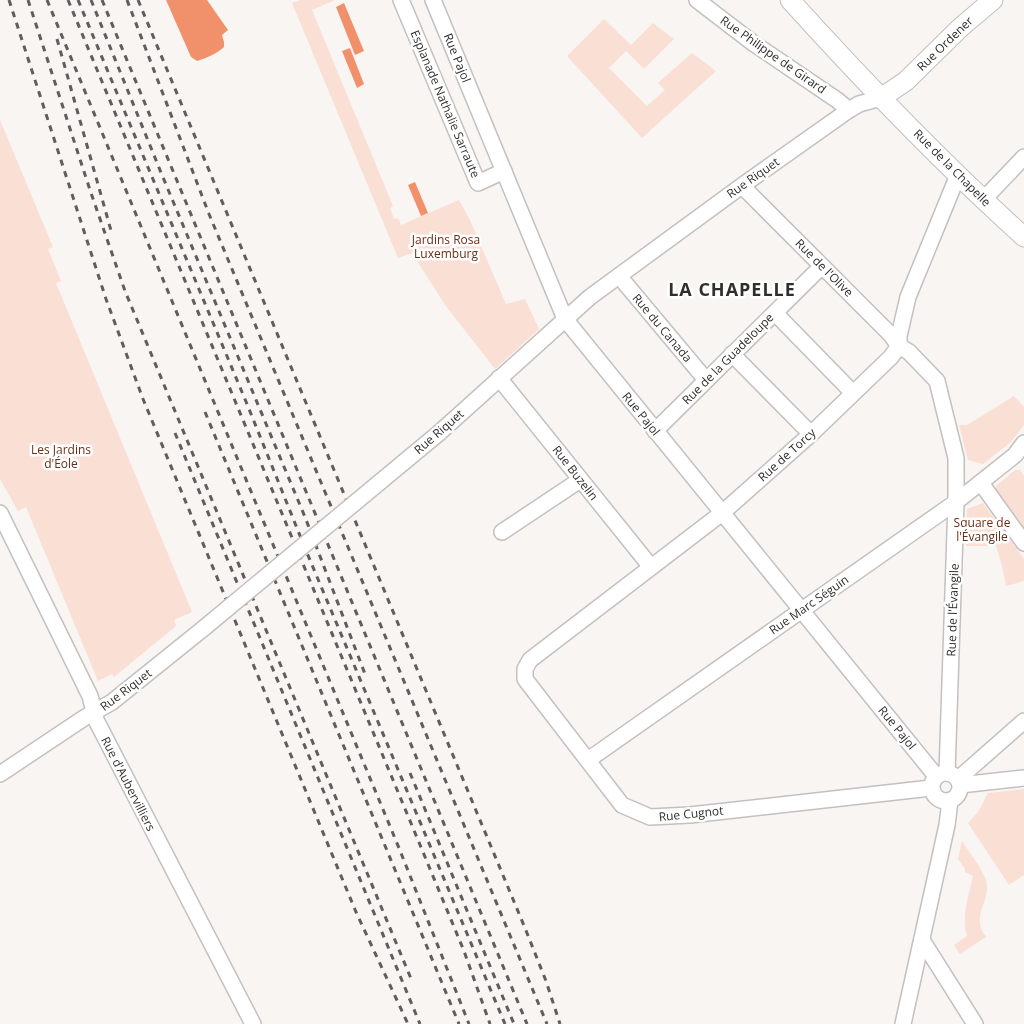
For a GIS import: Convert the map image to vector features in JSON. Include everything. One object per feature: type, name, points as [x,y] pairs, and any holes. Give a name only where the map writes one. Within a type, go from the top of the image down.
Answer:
[{"type":"main road","name":"Rue de la Chapelle","points":[[790,0],[889,94],[958,175],[1024,237]]},
{"type":"main road","name":"Rue Ordener","points":[[889,94],[993,0]]},
{"type":"street","name":"Esplanade Nathalie Sarraute","points":[[401,0],[478,183],[504,172]]},
{"type":"street","name":"Rue Pajol","points":[[433,0],[565,319],[800,611],[946,780],[936,798],[945,802],[950,801]]},
{"type":"street","name":"Rue Philippe de Girard","points":[[697,0],[753,43],[849,110]]},
{"type":"street","name":"Rue Riquet","points":[[0,774],[112,702],[204,628],[439,433],[590,297],[849,110],[859,104],[889,94]]},
{"type":"street","points":[[983,200],[1024,157]]},
{"type":"street","points":[[899,346],[899,336],[908,297],[958,175]]},
{"type":"street","name":"Rue de l'Olive","points":[[747,191],[892,335],[899,346]]},
{"type":"street","name":"Rue de la Guadeloupe","points":[[655,431],[822,266]]},
{"type":"street","name":"Rue du Canada","points":[[619,276],[706,380]]},
{"type":"street","points":[[775,313],[853,393]]},
{"type":"street","name":"Rue de Torcy","points":[[524,669],[530,660],[722,514],[811,434],[891,357],[899,346]]},
{"type":"street","name":"Rue de l'Évangile","points":[[899,346],[909,352],[938,381],[956,458],[946,780]]},
{"type":"street","points":[[732,354],[811,434]]},
{"type":"street","name":"Rue Buzelin","points":[[499,378],[650,567]]},
{"type":"street","name":"Rue Marc Séguin","points":[[588,760],[1021,455]]},
{"type":"street","points":[[502,532],[580,480]]},
{"type":"street","points":[[981,483],[1024,542]]},
{"type":"street","name":"Rue d'Aubervilliers","points":[[0,513],[90,696],[96,720],[253,1024]]},
{"type":"street","name":"Rue Cugnot","points":[[524,669],[525,680],[622,806],[654,818],[946,780],[1024,778]]},
{"type":"street","points":[[903,1024],[947,825],[950,801],[958,795],[946,780],[1024,721]]},
{"type":"street","points":[[922,940],[975,1024]]},
{"type":"green space","name":"Jardins Rosa Luxemburg","points":[[300,0],[335,0],[312,10],[393,206],[390,208],[394,219],[398,218],[401,225],[459,200],[469,218],[506,304],[525,299],[539,329],[495,369],[445,305],[412,253],[398,258],[292,3]]},
{"type":"green space","points":[[604,19],[631,45],[653,23],[674,39],[644,69],[626,51],[609,68],[647,106],[665,90],[658,83],[692,53],[716,71],[642,138],[567,56]]},
{"type":"green space","name":"Les Jardins d'Éole","points":[[0,120],[53,247],[48,249],[61,281],[56,283],[192,612],[174,620],[176,626],[114,677],[112,674],[98,681],[26,507],[18,511],[0,479]]},
{"type":"green space","points":[[1014,396],[1024,407],[1024,425],[1011,442],[983,464],[968,460],[959,425],[967,425]]},
{"type":"green space","points":[[1015,470],[1020,470],[1024,476],[1024,530],[995,490],[996,486]]},
{"type":"green space","name":"Square de l'Évangile","points":[[983,503],[1024,559],[1024,581],[1006,586],[996,546],[966,546],[967,509]]},
{"type":"green space","points":[[1024,789],[1024,875],[1009,885],[968,823],[978,812],[988,793]]},
{"type":"green space","points":[[962,841],[981,869],[986,880],[987,892],[980,917],[982,930],[986,937],[960,954],[954,945],[967,936],[965,914],[973,876],[965,872],[958,859]]},
{"type":"shaded area","points":[[166,0],[207,0],[228,30],[222,35],[224,47],[211,56],[197,61],[191,57]]},
{"type":"shaded area","points":[[344,3],[364,51],[355,55],[336,7]]},
{"type":"shaded area","points":[[350,48],[364,84],[357,88],[342,51]]},
{"type":"shaded area","points":[[415,182],[428,213],[421,216],[408,185]]},
{"type":"railway","points":[[9,0],[106,299],[143,399],[356,912],[408,1024]]},
{"type":"railway","points":[[28,0],[125,291],[412,981]]},
{"type":"railway","points":[[47,0],[399,848],[469,1024]]},
{"type":"railway","points":[[68,0],[464,951],[490,1024]]},
{"type":"railway","points":[[78,0],[505,1024]]},
{"type":"railway","points":[[91,0],[305,517],[365,674]]},
{"type":"railway","points":[[102,0],[527,1024]]},
{"type":"railway","points":[[127,0],[209,214],[547,1024]]},
{"type":"railway","points":[[138,0],[525,928],[546,981],[560,1024]]},
{"type":"railway","points":[[57,39],[112,234]]},
{"type":"railway","points":[[205,412],[459,1024]]},
{"type":"railway","points":[[175,433],[420,1024]]},
{"type":"railway","points":[[410,773],[514,1024]]},
{"type":"district","name":"LA CHAPELLE","points":[[732,290]]}]
